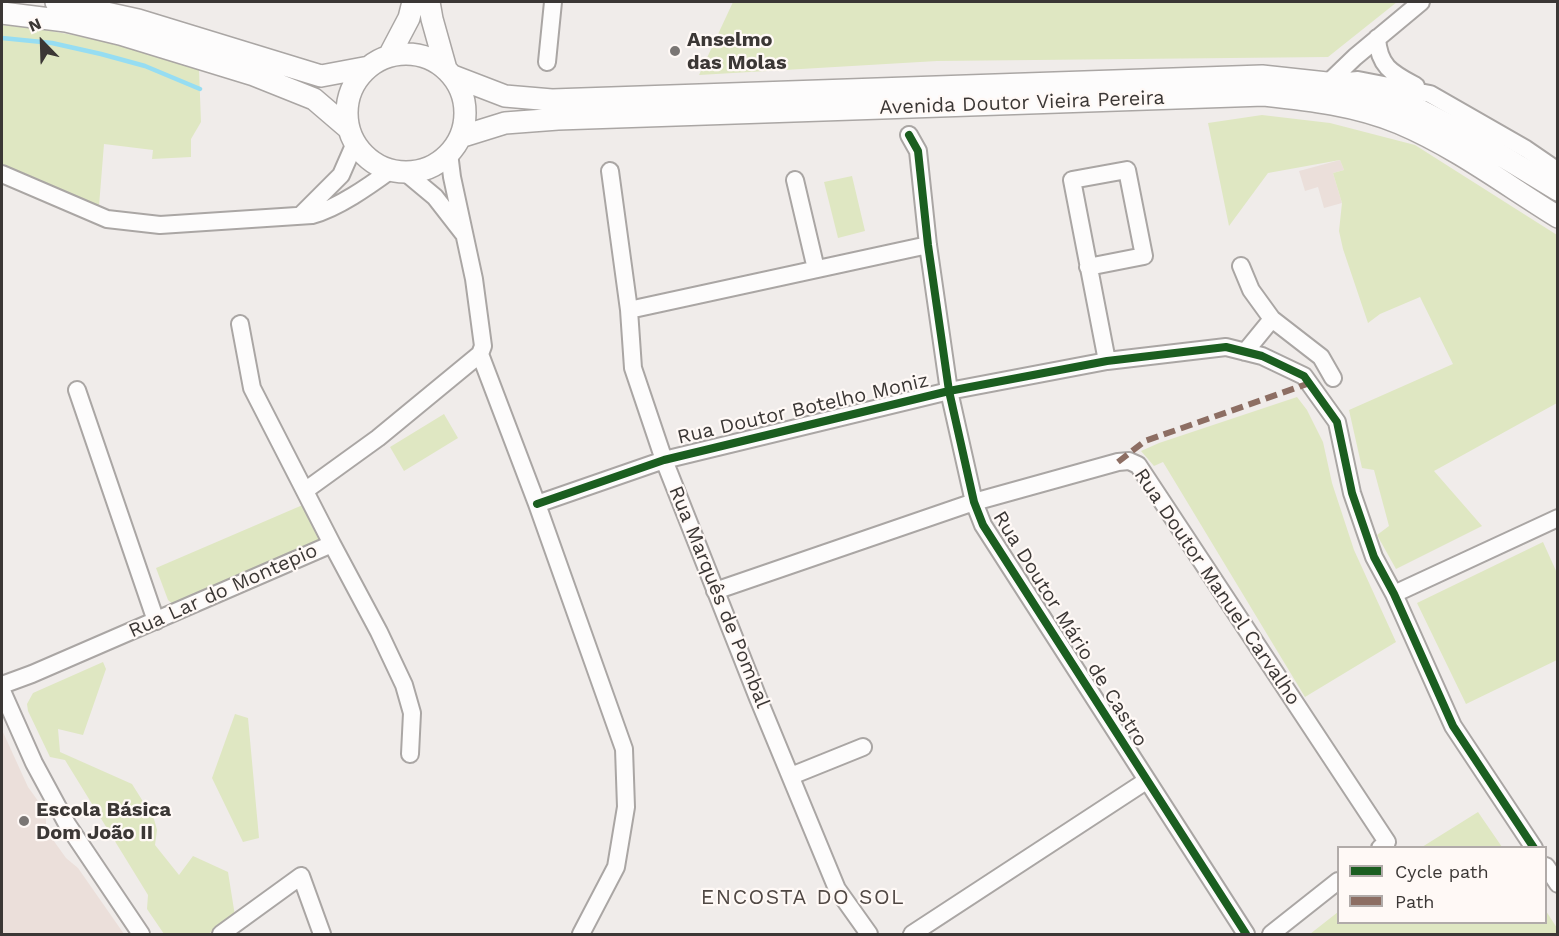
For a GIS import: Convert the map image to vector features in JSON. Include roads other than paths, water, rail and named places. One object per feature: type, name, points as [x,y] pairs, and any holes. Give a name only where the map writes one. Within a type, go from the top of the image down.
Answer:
[{"type":"main road","points":[[56,2],[138,20],[321,76],[369,67]]},
{"type":"main road","points":[[389,56],[409,18],[413,2]]},
{"type":"main road","points":[[2,13],[66,21],[120,34],[254,75],[314,99],[352,136],[374,163],[398,171],[429,167],[454,145],[465,117],[463,95],[449,72],[432,20],[429,2]]},
{"type":"main road","points":[[352,136],[347,108],[352,88],[359,76],[369,67],[389,56],[419,55],[436,62],[449,72]]},
{"type":"main road","name":"Avenida Doutor Vieira Pereira","points":[[449,72],[505,96],[552,100],[1262,76],[1328,83],[1406,103],[1466,134],[1557,190]]},
{"type":"main road","name":"Avenida Doutor Vieira Pereira","points":[[454,145],[505,123],[558,119],[1264,95],[1332,102],[1398,122],[1454,151],[1557,217]]},
{"type":"street","points":[[547,62],[553,2]]},
{"type":"street","points":[[1328,83],[1354,57],[1421,2]]},
{"type":"street","points":[[1377,38],[1378,56],[1396,75],[1430,94]]},
{"type":"street","name":"Avenida Doutor Vieira Pereira","points":[[1328,83],[1358,80],[1430,94],[1526,149],[1557,171]]},
{"type":"street","name":"Rua Doutor Mário de Castro","points":[[909,135],[918,151],[928,245],[949,391],[974,502],[983,525],[1246,934]]},
{"type":"street","points":[[301,214],[341,175],[352,136]]},
{"type":"street","points":[[306,490],[378,438],[480,354],[483,346],[467,238],[453,177],[454,145]]},
{"type":"street","points":[[1088,267],[1143,256],[1127,170],[1072,180],[1088,267],[1107,361]]},
{"type":"street","points":[[2,174],[107,219],[160,225],[312,215],[323,212],[398,171],[435,197],[467,238]]},
{"type":"street","name":"Rua Marquês de Pombal","points":[[610,171],[629,310],[633,368],[664,460],[837,889],[869,934]]},
{"type":"street","points":[[795,180],[816,269]]},
{"type":"street","points":[[629,310],[928,245]]},
{"type":"street","points":[[1241,266],[1251,290],[1272,319],[1321,357],[1333,378]]},
{"type":"street","points":[[1245,352],[1272,319]]},
{"type":"street","points":[[240,324],[252,388],[332,543]]},
{"type":"street","name":"Rua Doutor Botelho Moniz","points":[[537,504],[664,460],[949,391],[1107,361],[1226,347],[1262,356],[1304,376],[1336,422],[1361,522],[1374,557],[1394,594],[1453,726],[1532,846]]},
{"type":"street","points":[[480,354],[537,504],[624,749],[626,807],[616,867],[581,934]]},
{"type":"street","points":[[76,390],[156,621]]},
{"type":"street","name":"Rua Doutor Manuel Carvalho","points":[[974,502],[1118,462],[1129,461],[1138,465],[1387,842],[1382,846]]},
{"type":"street","points":[[715,591],[974,502]]},
{"type":"street","points":[[1394,594],[1556,521]]},
{"type":"street","name":"Rua Lar do Montepio","points":[[2,685],[156,621],[332,543],[404,685],[412,713],[410,754]]},
{"type":"street","points":[[2,691],[34,763],[66,824],[141,934]]},
{"type":"street","points":[[791,777],[863,747]]},
{"type":"street","points":[[912,934],[1146,781]]},
{"type":"street","points":[[1547,869],[1557,884]]},
{"type":"street","points":[[221,934],[301,876],[322,934]]},
{"type":"street","points":[[1271,934],[1337,882]]},
{"type":"waterway","points":[[2,38],[52,43],[101,54],[145,66],[200,89]]},
{"type":"place","name":"Anselmo das Molas","points":[[675,51]]},
{"type":"place","name":"Escola Básica Dom João II","points":[[24,821]]},
{"type":"district","name":"ENCOSTA DO SOL","points":[[803,898]]}]
